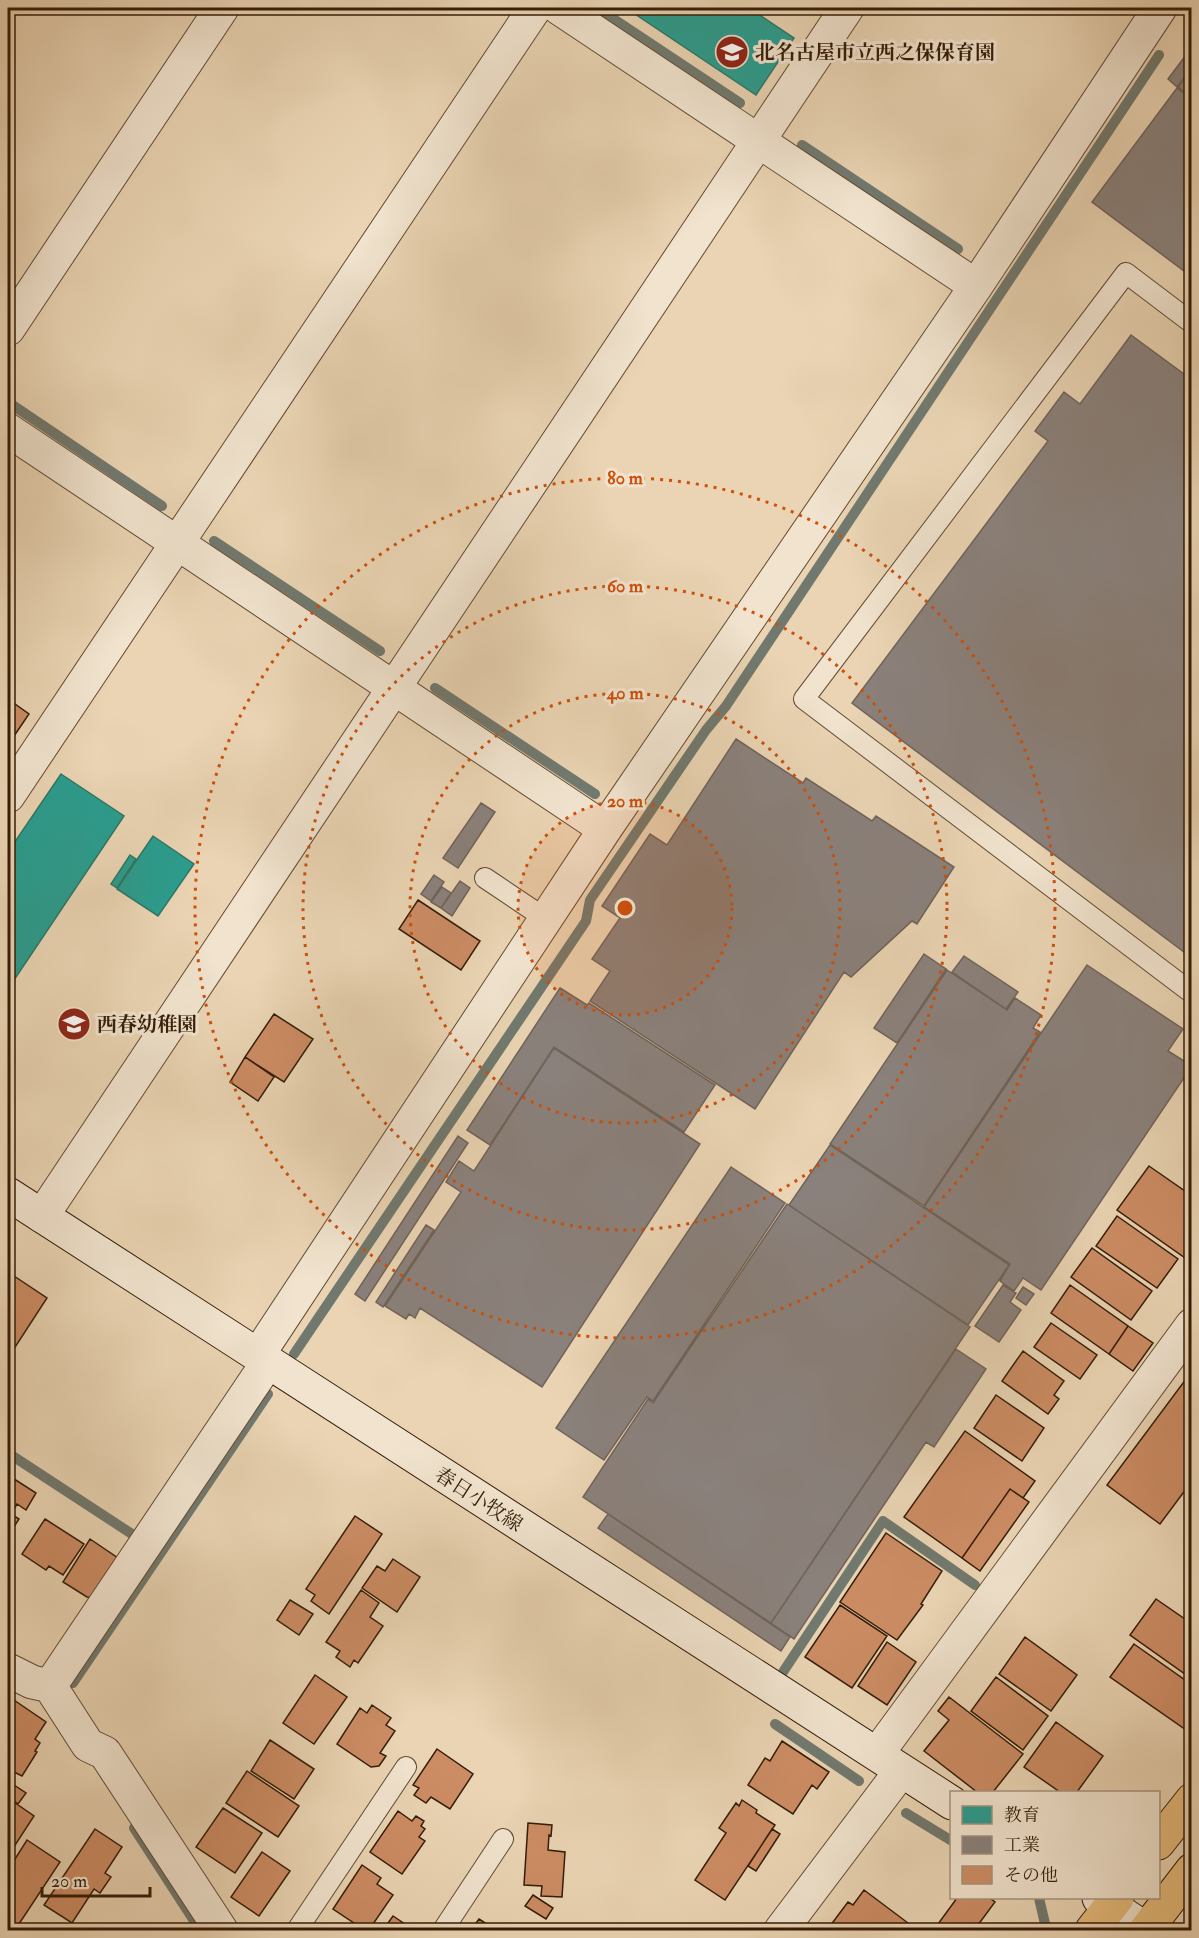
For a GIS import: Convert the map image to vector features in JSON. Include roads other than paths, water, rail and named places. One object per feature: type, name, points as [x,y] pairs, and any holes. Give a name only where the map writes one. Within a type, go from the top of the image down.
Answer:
[{"type":"main road","points":[[1160,1840],[1191,1800]]},
{"type":"main road","points":[[1147,1930],[1191,1870]]},
{"type":"street","points":[[8,329],[222,8]]},
{"type":"street","points":[[8,796],[535,8]]},
{"type":"street","points":[[559,8],[976,286]]},
{"type":"street","points":[[42,1216],[847,8]]},
{"type":"street","points":[[50,1686],[546,919],[976,286],[1160,8]]},
{"type":"street","points":[[8,430],[605,830]]},
{"type":"street","name":"春日小牧線","points":[[8,1194],[950,1802]]},
{"type":"street","points":[[781,1930],[889,1762],[1191,1326]]},
{"type":"street","points":[[8,1670],[32,1683],[50,1686],[88,1745],[105,1754],[221,1930]]},
{"type":"street","points":[[1105,1908],[1147,1930]]},
{"type":"lane","points":[[1191,323],[1126,273],[804,699],[1191,993]]},
{"type":"lane","points":[[485,878],[546,919]]},
{"type":"lane","points":[[297,1930],[406,1767]]},
{"type":"lane","points":[[442,1930],[503,1839]]},
{"type":"waterway","points":[[597,8],[740,103]]},
{"type":"waterway","points":[[294,1354],[586,921],[590,900],[706,730],[726,706],[1159,55]]},
{"type":"waterway","points":[[802,145],[958,249]]},
{"type":"waterway","points":[[8,402],[162,506]]},
{"type":"waterway","points":[[214,541],[380,651]]},
{"type":"waterway","points":[[435,688],[595,794]]},
{"type":"waterway","points":[[73,1683],[268,1394]]},
{"type":"waterway","points":[[8,1453],[135,1536]]},
{"type":"waterway","points":[[783,1672],[883,1521],[975,1585]]},
{"type":"waterway","points":[[775,1724],[859,1781]]},
{"type":"waterway","points":[[906,1813],[950,1840]]},
{"type":"waterway","points":[[134,1828],[200,1930]]},
{"type":"waterway","points":[[1039,1899],[1046,1928],[1044,1930]]},
{"type":"place","name":"北名古屋市立西之保保育園","points":[[732,52]]},
{"type":"place","name":"西春幼稚園","points":[[74,1024]]}]
